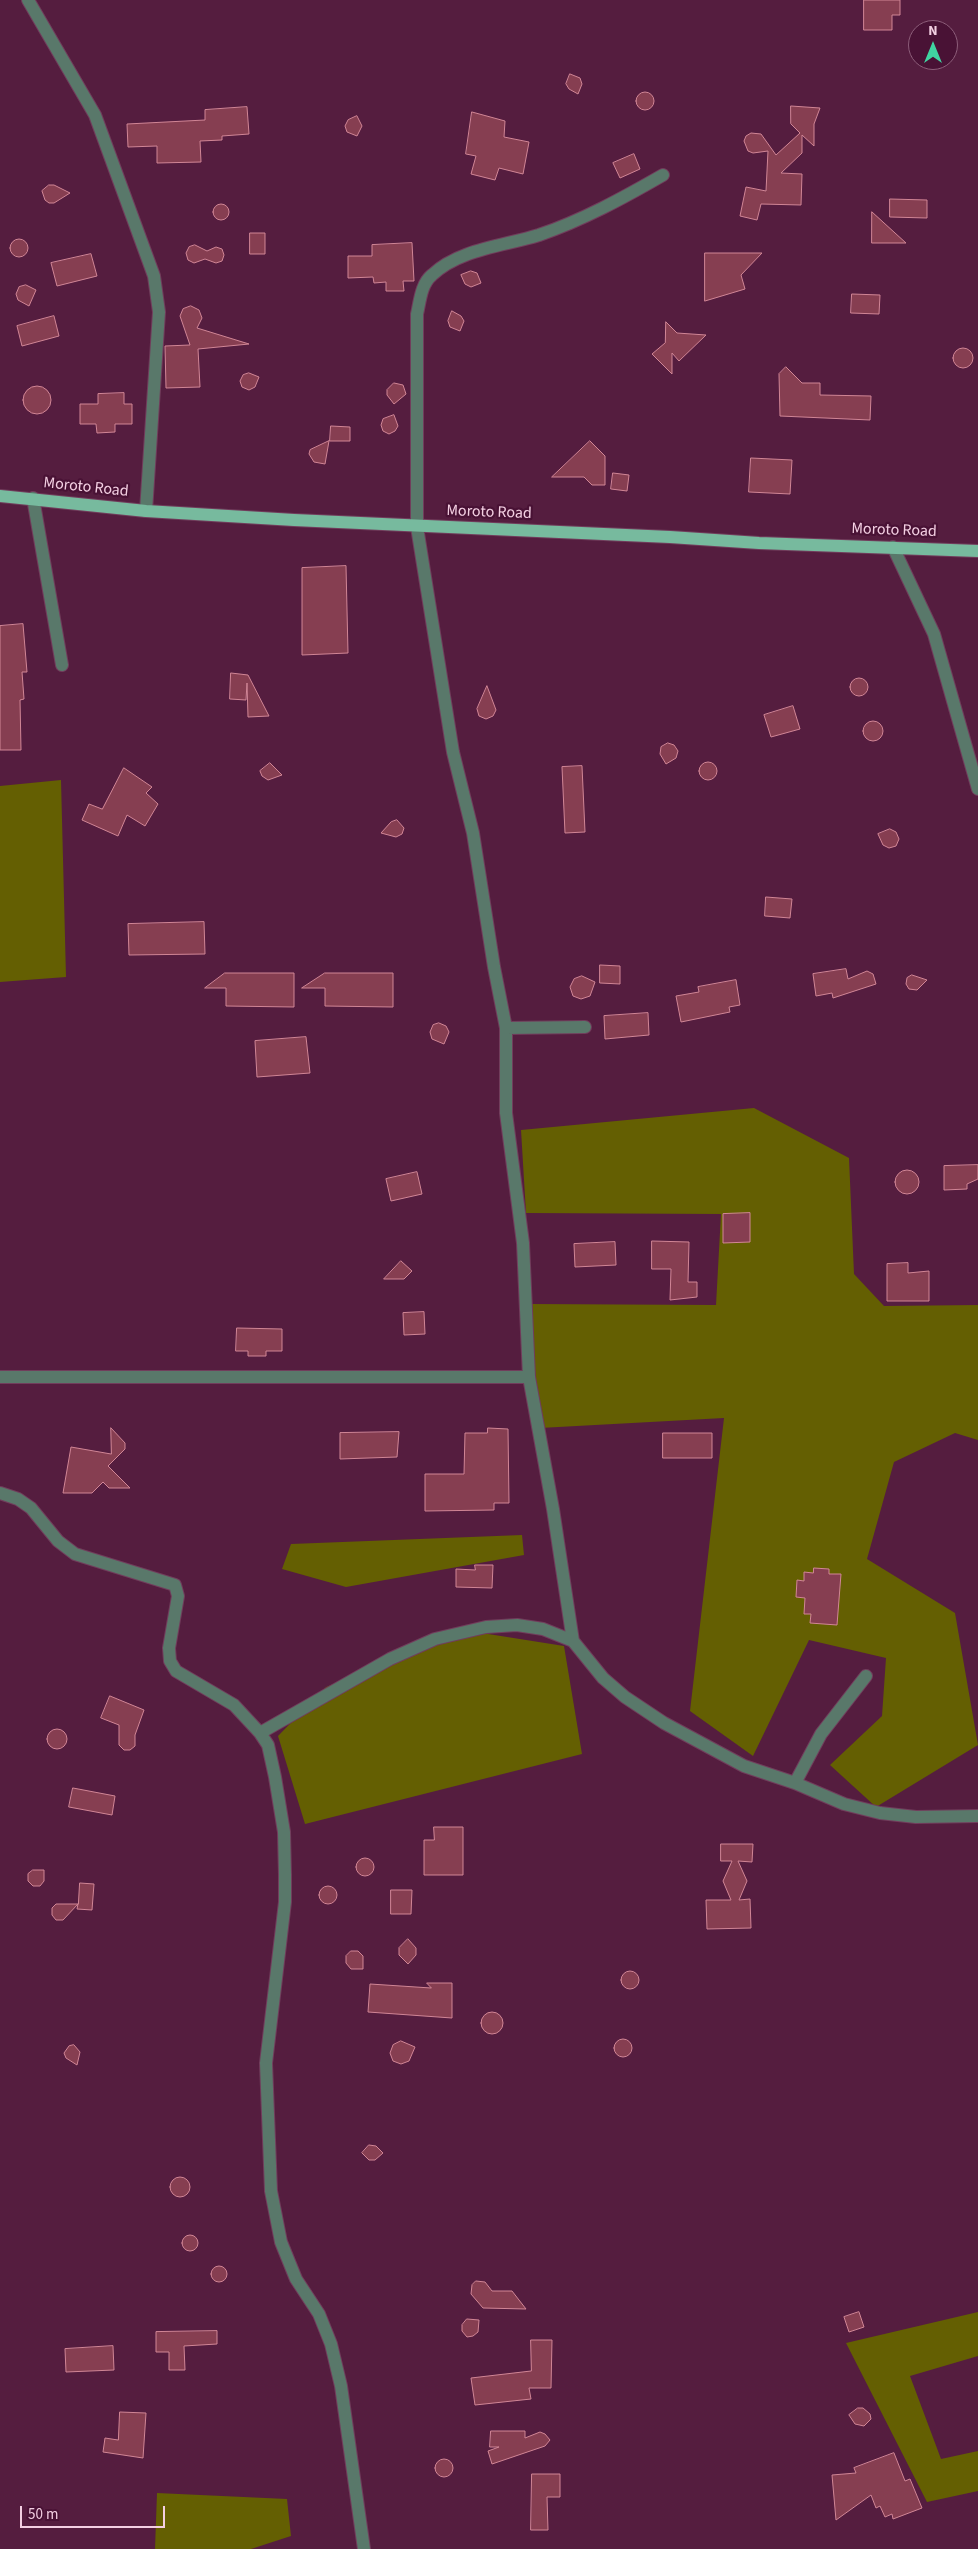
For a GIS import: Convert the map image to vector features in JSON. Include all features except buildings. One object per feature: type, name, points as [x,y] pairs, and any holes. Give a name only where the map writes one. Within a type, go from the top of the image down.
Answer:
[{"type":"main road","name":"Moroto Road","points":[[0,496],[146,510],[417,527],[670,536],[759,543],[978,550]]},
{"type":"street","points":[[28,0],[94,115],[154,276],[159,312],[146,510]]},
{"type":"street","points":[[573,1641],[553,1509],[529,1377],[522,1243],[506,1113],[506,1028],[494,967],[473,833],[453,752],[417,527],[417,314],[423,288],[430,276],[443,266],[481,250],[539,235],[574,222],[605,208],[663,175]]},
{"type":"street","points":[[33,498],[62,665]]},
{"type":"street","points":[[894,547],[934,634],[978,789]]},
{"type":"street","points":[[506,1028],[585,1027]]},
{"type":"street","points":[[0,1377],[529,1377]]},
{"type":"street","points":[[0,1493],[18,1499],[31,1508],[58,1541],[75,1554],[175,1585],[178,1596],[169,1648],[170,1661],[176,1670],[183,1675],[234,1705],[268,1744],[284,1832],[285,1875],[285,1902],[266,2062],[272,2191],[282,2242],[296,2278],[318,2314],[336,2362],[364,2549]]},
{"type":"street","points":[[260,1733],[390,1659],[434,1639],[486,1627],[517,1625],[542,1629],[573,1641],[603,1678],[625,1697],[664,1723],[744,1766],[794,1783],[844,1804],[880,1814],[916,1817],[978,1816]]},
{"type":"street","points":[[794,1783],[821,1734],[866,1676]]},
{"type":"shaded area","points":[[61,780],[66,977],[0,982],[0,786]]},
{"type":"shaded area","points":[[754,1108],[849,1158],[854,1274],[884,1306],[978,1305],[978,1440],[955,1433],[894,1462],[867,1559],[955,1613],[978,1745],[876,1807],[830,1765],[882,1716],[886,1658],[809,1640],[753,1756],[690,1711],[724,1418],[540,1428],[529,1304],[716,1305],[721,1214],[526,1213],[521,1130]]},
{"type":"shaded area","points":[[522,1535],[524,1555],[346,1587],[282,1569],[291,1544]]},
{"type":"shaded area","points":[[463,1630],[564,1646],[582,1754],[305,1824],[278,1736],[326,1687]]},
{"type":"shaded area","points":[[978,2312],[978,2356],[910,2376],[941,2459],[978,2451],[978,2491],[927,2502],[846,2343]]},
{"type":"shaded area","points":[[157,2493],[287,2499],[291,2536],[251,2549],[155,2549]]}]
